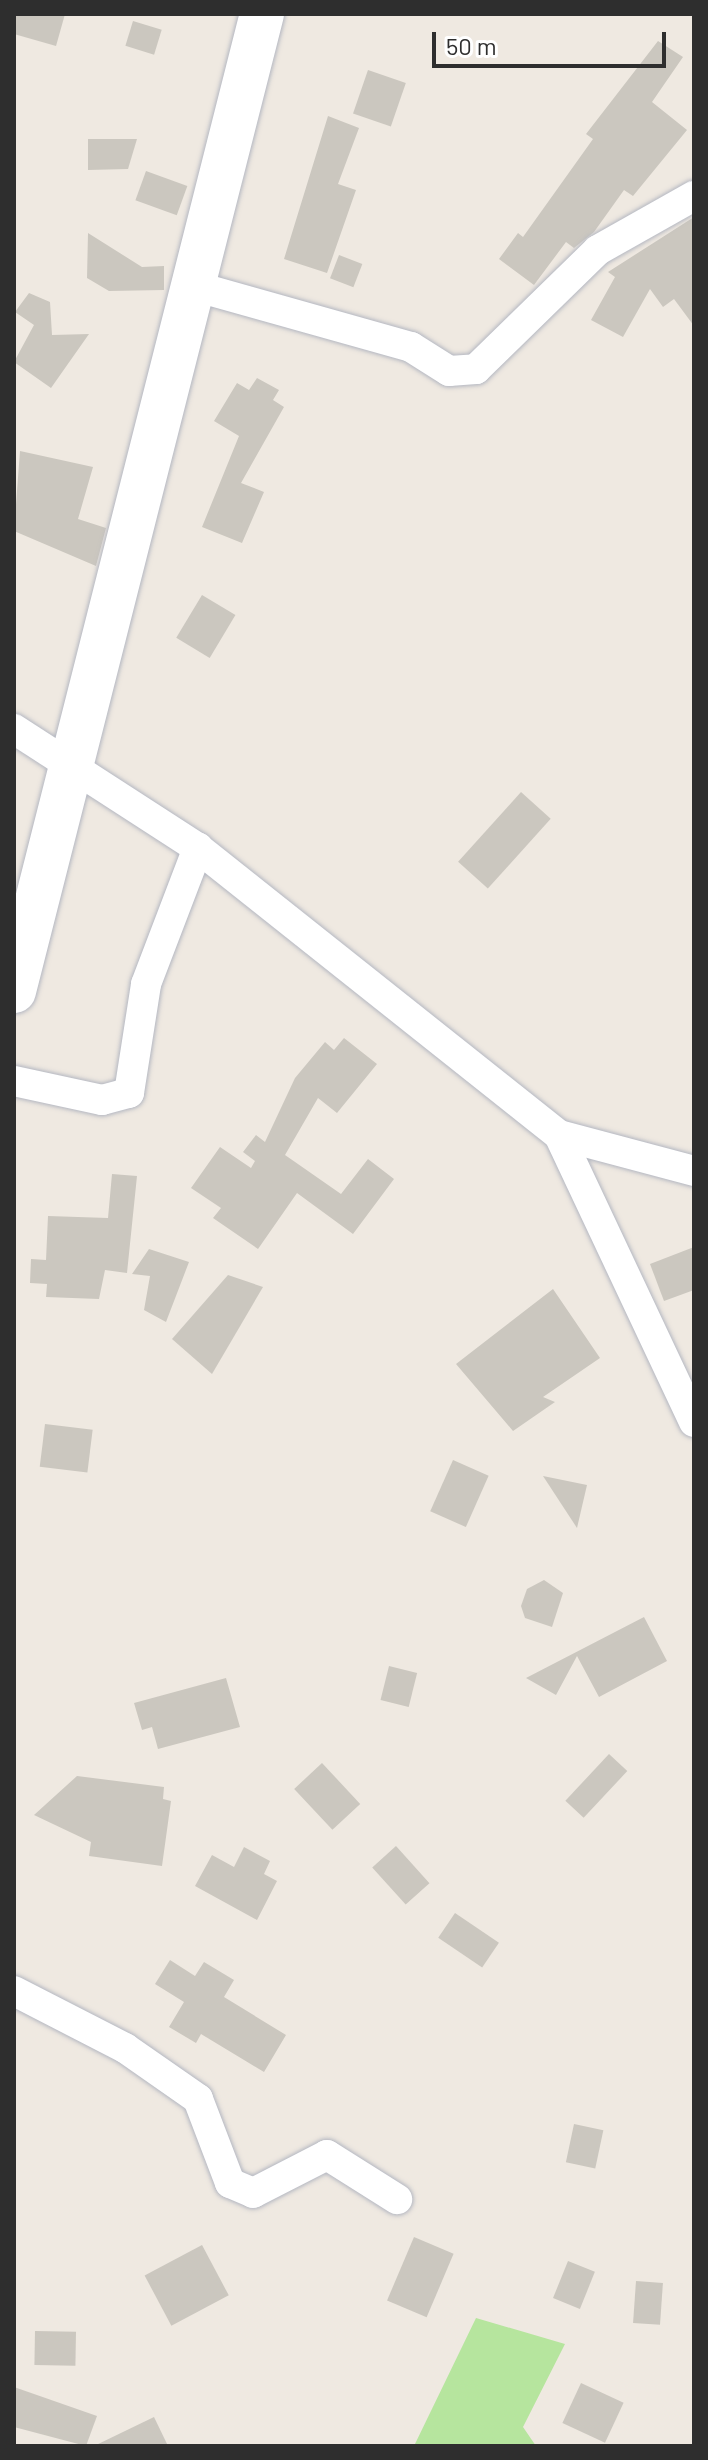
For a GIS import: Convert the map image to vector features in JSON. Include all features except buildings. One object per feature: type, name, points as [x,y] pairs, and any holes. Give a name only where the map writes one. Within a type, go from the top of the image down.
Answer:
[{"type":"street","points":[[14,991],[262,14]]},
{"type":"street","points":[[194,286],[411,347],[449,371],[476,369],[598,250],[694,196]]},
{"type":"street","points":[[14,729],[71,770],[198,848],[559,1135],[694,1171]]},
{"type":"street","points":[[14,1081],[102,1100],[129,1093],[146,984],[198,848]]},
{"type":"street","points":[[559,1135],[694,1422]]},
{"type":"street","points":[[14,1991],[125,2048],[198,2099],[230,2183],[253,2193],[327,2155],[397,2199]]},
{"type":"green space","points":[[476,2318],[565,2344],[523,2427],[536,2446],[414,2446]]}]
